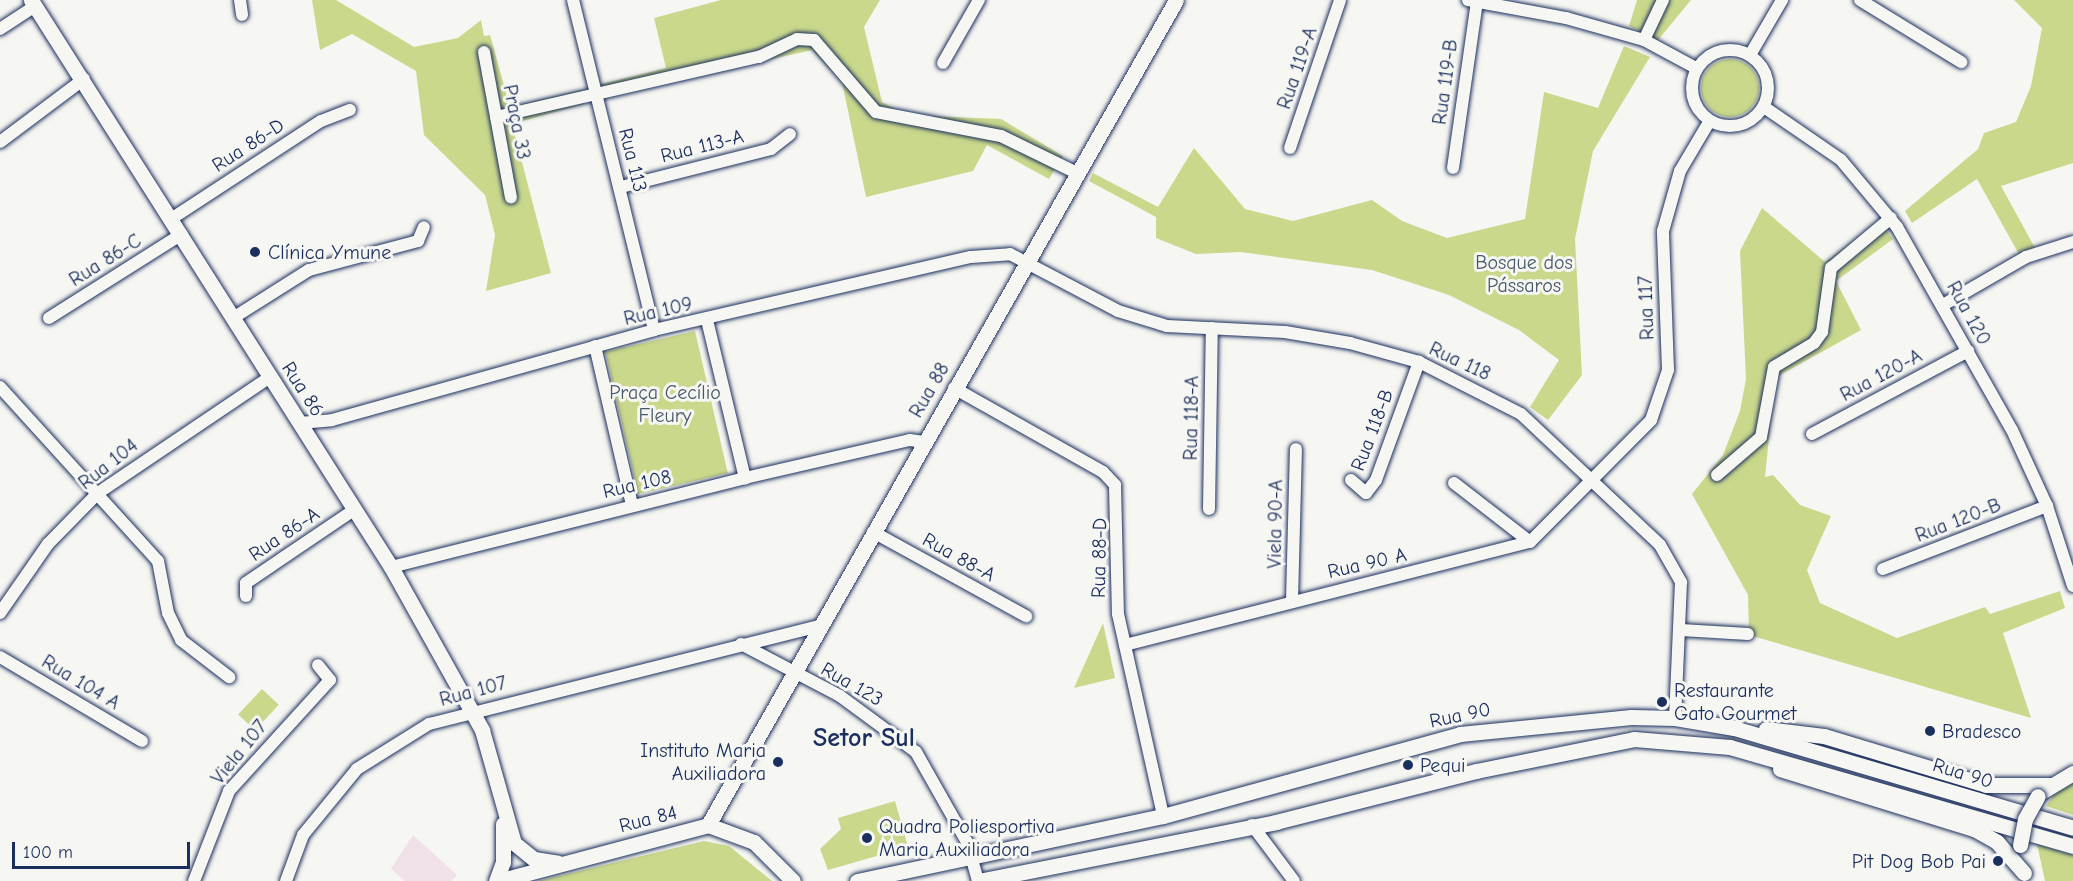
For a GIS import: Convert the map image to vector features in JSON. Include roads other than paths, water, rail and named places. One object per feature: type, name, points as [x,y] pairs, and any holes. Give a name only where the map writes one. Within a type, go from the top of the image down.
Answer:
[{"type":"main road","name":"Rua 88","points":[[708,825],[1176,0]]},
{"type":"main road","name":"Rua 86","points":[[33,3],[84,79],[391,567],[482,730],[503,818],[514,843],[529,855],[558,863]]},
{"type":"main road","name":"Rua 90","points":[[857,881],[1163,816],[1460,734],[1510,726],[1675,717],[1703,720],[2073,828]]},
{"type":"main road","points":[[1703,720],[1824,736],[1986,785],[2044,791]]},
{"type":"main road","name":"Rua 90","points":[[978,881],[1276,822],[1546,754],[1634,739],[1730,747],[1814,767],[2073,846]]},
{"type":"main road","points":[[1678,744],[1974,829],[1996,842],[2026,877]]},
{"type":"main road","points":[[2026,877],[2020,846],[2025,819],[2044,791],[2072,772]]},
{"type":"main road","points":[[721,802],[728,832]]},
{"type":"main road","name":"Rua 86","points":[[497,881],[503,862],[503,818]]},
{"type":"main road","name":"Rua 84","points":[[497,881],[708,825],[754,842],[791,876]]},
{"type":"main road","points":[[791,876],[804,881]]},
{"type":"street","points":[[240,0],[242,15]]},
{"type":"street","name":"Rua 113","points":[[573,0],[621,187],[654,330]]},
{"type":"street","points":[[943,63],[979,0]]},
{"type":"street","name":"Rua 119-A","points":[[1290,148],[1340,0]]},
{"type":"street","points":[[1644,40],[1663,0]]},
{"type":"street","points":[[1750,55],[1782,0]]},
{"type":"street","points":[[1860,0],[1961,62]]},
{"type":"street","points":[[1472,1],[1644,40],[1696,68]]},
{"type":"street","name":"Rua 119-B","points":[[1452,168],[1472,1]]},
{"type":"street","points":[[0,29],[33,3]]},
{"type":"street","points":[[496,117],[759,57],[797,39],[814,39],[876,112],[1001,136],[1077,173]]},
{"type":"street","points":[[1731,49],[1750,55],[1766,78],[1764,106],[1750,122],[1729,128],[1709,122],[1695,107],[1691,87],[1696,68],[1711,54],[1731,49]]},
{"type":"street","name":"Praça 33","points":[[484,52],[512,198]]},
{"type":"street","points":[[0,142],[84,79]]},
{"type":"street","name":"Rua 120","points":[[1764,106],[1840,160],[1891,218],[1943,304],[2047,506],[2073,586]]},
{"type":"street","name":"Rua 86-D","points":[[171,219],[321,121],[350,110]]},
{"type":"street","name":"Rua 117","points":[[1595,479],[1651,420],[1668,370],[1663,231],[1680,171],[1709,122]]},
{"type":"street","name":"Rua 113-A","points":[[621,187],[771,148],[790,134]]},
{"type":"street","points":[[1717,475],[1761,437],[1767,382],[1774,367],[1814,343],[1822,332],[1829,275],[1835,263],[1891,218]]},
{"type":"street","points":[[233,318],[309,270],[418,241],[424,227]]},
{"type":"street","name":"Rua 86-C","points":[[49,318],[182,234]]},
{"type":"street","points":[[1943,304],[2026,256],[2073,242]]},
{"type":"street","name":"Rua 109","points":[[300,423],[332,420],[654,330],[707,320],[971,257],[1010,254],[1026,263]]},
{"type":"street","name":"Rua 118","points":[[1026,263],[1118,311],[1167,326],[1285,332],[1419,362],[1521,414],[1595,479],[1660,545],[1681,582],[1681,630],[1675,717]]},
{"type":"street","points":[[707,320],[746,478]]},
{"type":"street","name":"Rua 118-A","points":[[1209,509],[1212,328]]},
{"type":"street","points":[[595,346],[632,505]]},
{"type":"street","name":"Rua 120-A","points":[[1812,434],[1968,351]]},
{"type":"street","name":"Rua 118-B","points":[[1351,480],[1366,493],[1376,480],[1419,362]]},
{"type":"street","name":"Rua 104","points":[[0,613],[48,544],[98,493],[270,377]]},
{"type":"street","points":[[0,387],[158,561],[168,614],[181,640],[229,677]]},
{"type":"street","name":"Rua 88-D","points":[[954,388],[1103,472],[1115,485],[1118,614],[1163,816]]},
{"type":"street","name":"Rua 108","points":[[391,567],[746,478],[893,445],[920,448]]},
{"type":"street","name":"Viela 90-A","points":[[1292,600],[1296,449]]},
{"type":"street","points":[[1454,483],[1530,542],[1595,479]]},
{"type":"street","name":"Rua 120-B","points":[[1883,569],[2047,506]]},
{"type":"street","name":"Rua 86-A","points":[[246,596],[246,583],[354,510]]},
{"type":"street","name":"Rua 88-A","points":[[873,532],[1026,616]]},
{"type":"street","name":"Rua 90 A","points":[[1125,645],[1292,600],[1530,542]]},
{"type":"street","name":"Rua 107","points":[[286,881],[303,835],[357,770],[429,723],[471,710],[819,626]]},
{"type":"street","points":[[1681,630],[1748,634]]},
{"type":"street","points":[[741,644],[794,674]]},
{"type":"street","name":"Rua 104 A","points":[[0,657],[142,741]]},
{"type":"street","name":"Viela 107","points":[[194,881],[229,791],[330,680],[318,664]]},
{"type":"street","name":"Rua 123","points":[[794,674],[840,696],[916,753],[940,787],[973,856],[978,881]]},
{"type":"street","points":[[1276,822],[1276,850]]},
{"type":"street","points":[[1252,825],[1276,850],[1294,881]]},
{"type":"place","name":"Clínica Ymune","points":[[255,252]]},
{"type":"place","name":"Restaurante Gato Gourmet","points":[[1662,702]]},
{"type":"place","name":"Bradesco","points":[[1930,731]]},
{"type":"place","name":"Instituto Maria Auxiliadora","points":[[778,762]]},
{"type":"place","name":"Pequi","points":[[1408,765]]},
{"type":"place","name":"Quadra Poliesportiva Maria Auxiliadora","points":[[867,838]]},
{"type":"place","name":"Pit Dog Bob Pai","points":[[1998,861]]},
{"type":"district","name":"Setor Sul","points":[[864,739]]},
{"type":"park label","name":"Bosque dos Pássaros","points":[[1524,274]]},
{"type":"park label","name":"Praça Cecílio Fleury","points":[[665,404]]}]
